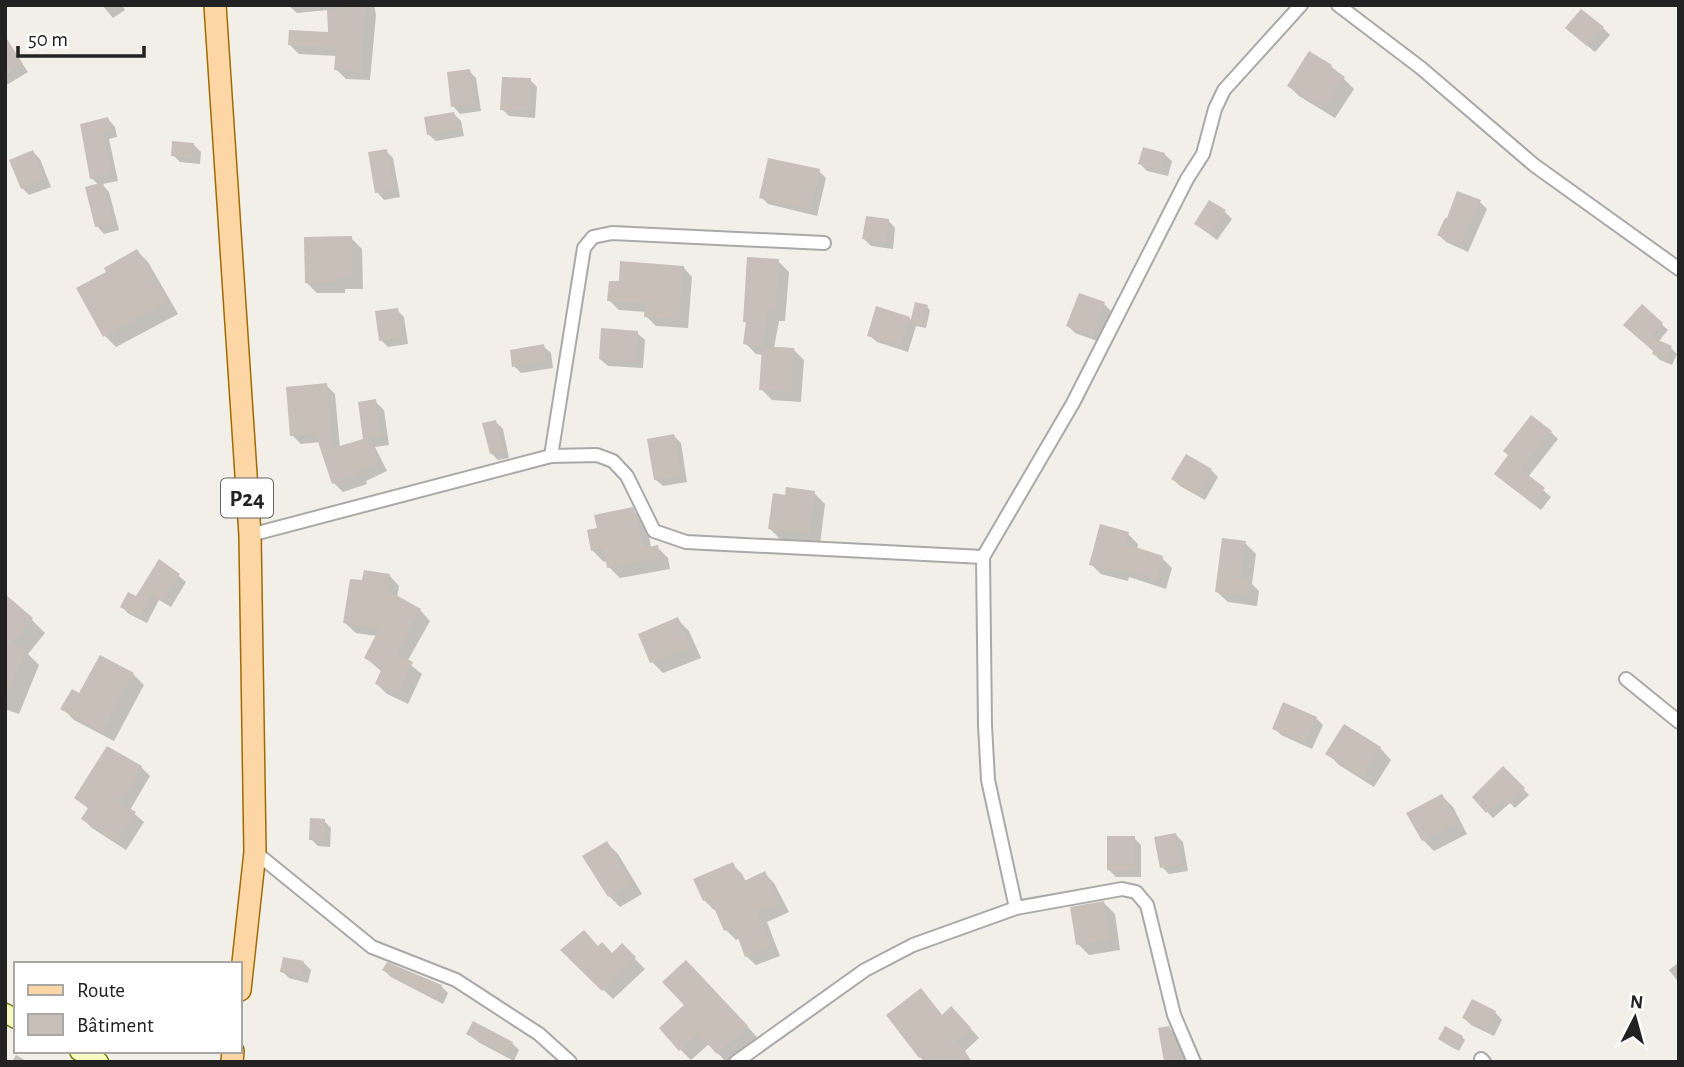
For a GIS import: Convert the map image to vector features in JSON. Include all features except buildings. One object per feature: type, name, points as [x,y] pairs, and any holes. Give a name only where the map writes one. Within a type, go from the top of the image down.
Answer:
[{"type":"main road","name":"P24","points":[[215,5],[250,535],[255,852],[242,972]]},
{"type":"street","points":[[1016,908],[988,780],[984,558],[1073,403],[1187,179],[1203,154],[1215,109],[1224,90],[1301,5]]},
{"type":"street","points":[[1338,5],[1421,68],[1534,165],[1679,269]]},
{"type":"street","points":[[551,456],[584,248],[593,237],[612,233],[824,243]]},
{"type":"street","points":[[250,535],[551,456],[597,455],[613,461],[627,476],[654,531],[686,542],[984,558]]},
{"type":"street","points":[[1626,679],[1679,722]]},
{"type":"street","points":[[255,852],[372,947],[456,980],[539,1034],[570,1062]]},
{"type":"street","points":[[736,1062],[865,970],[913,945],[1016,908],[1122,889],[1136,892],[1147,905],[1174,1015],[1194,1062]]},
{"type":"street","points":[[83,1053],[99,1062]]}]
